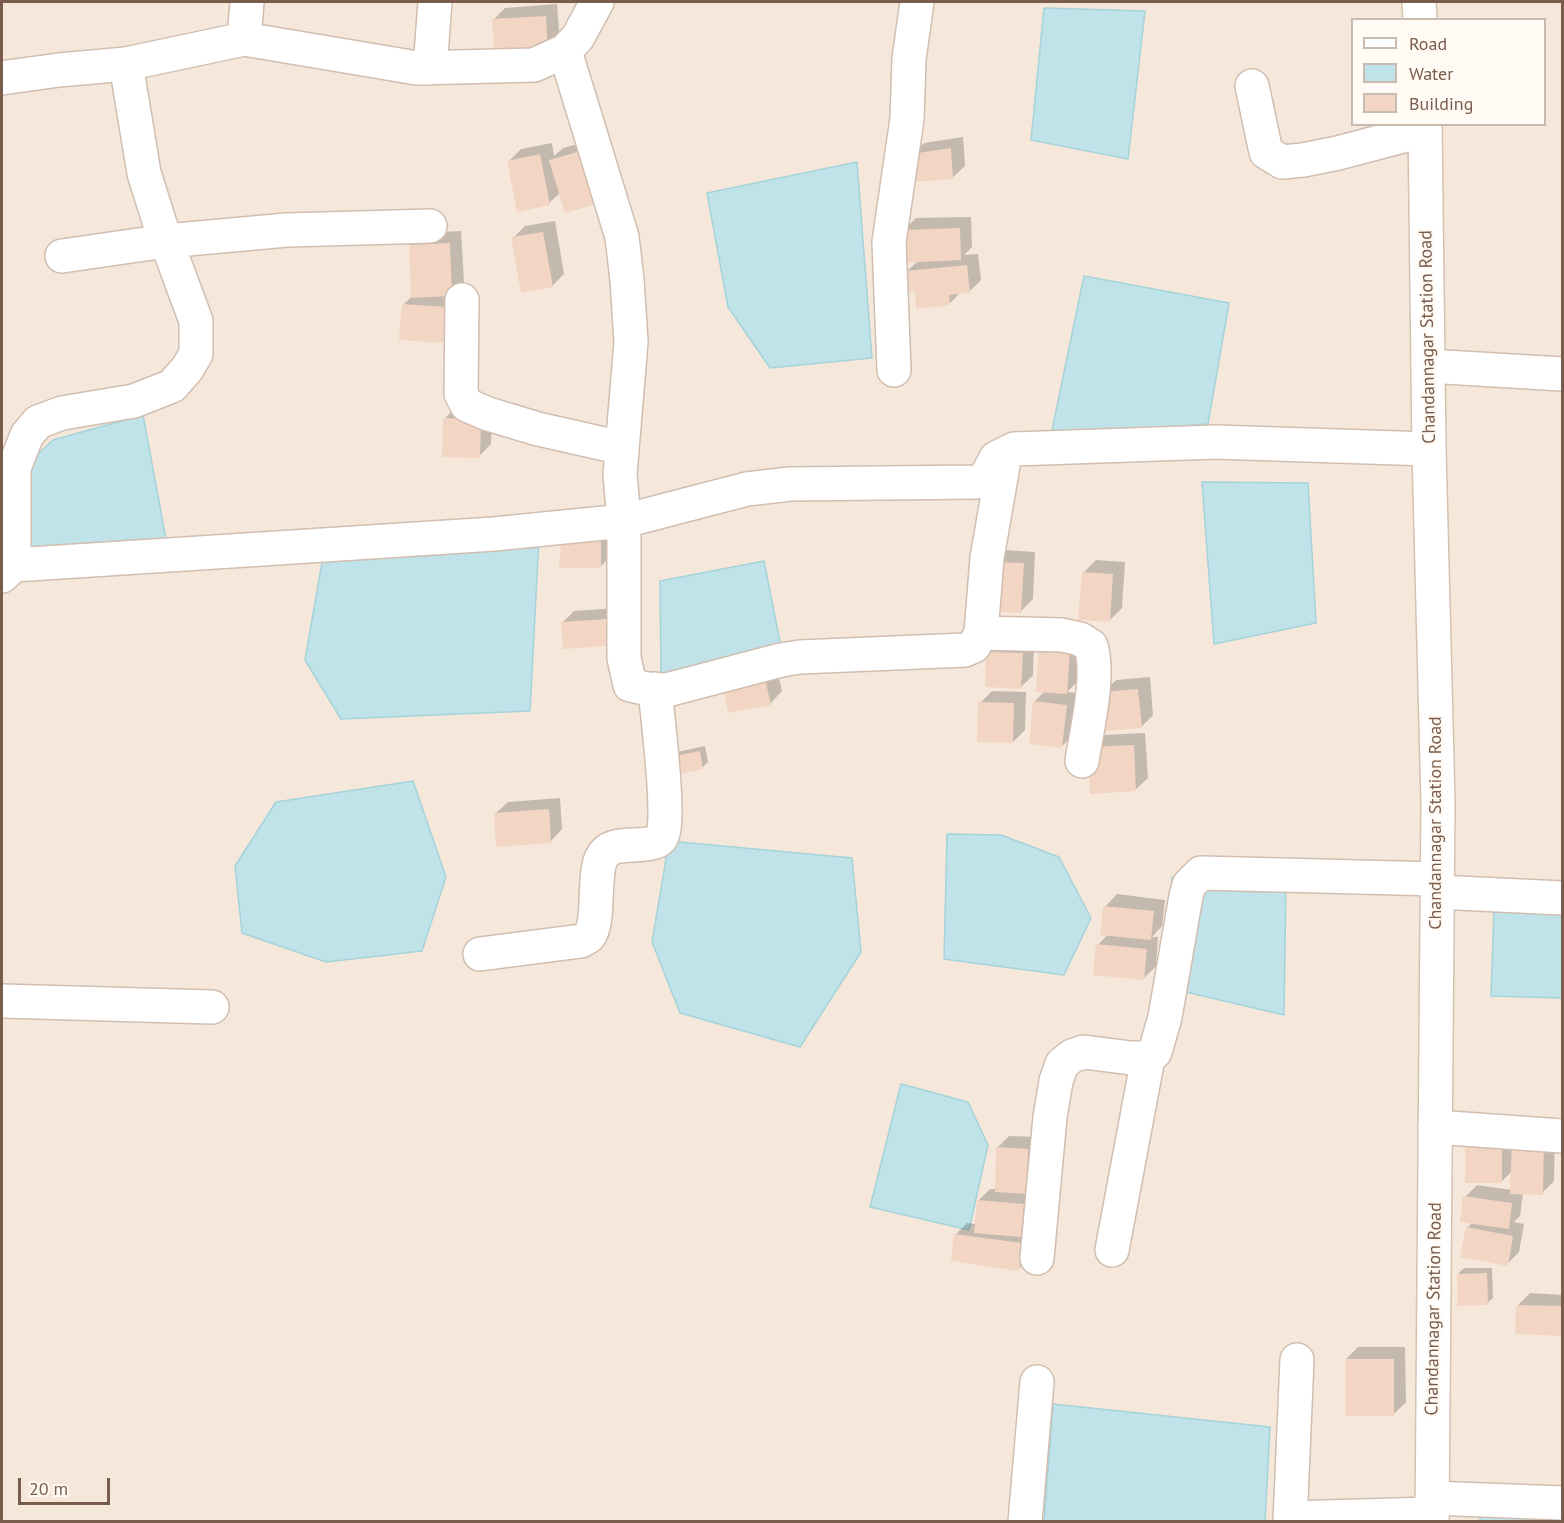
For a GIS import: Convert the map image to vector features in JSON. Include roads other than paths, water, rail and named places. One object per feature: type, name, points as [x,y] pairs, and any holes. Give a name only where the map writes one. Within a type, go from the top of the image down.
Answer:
[{"type":"street","points":[[244,39],[247,2]]},
{"type":"street","points":[[430,68],[435,2]]},
{"type":"street","points":[[2,78],[126,64],[244,39],[417,68],[534,65],[565,51],[578,37],[597,2]]},
{"type":"street","points":[[894,370],[890,242],[906,119],[909,59],[917,2]]},
{"type":"street","points":[[1419,2],[1420,18]]},
{"type":"street","points":[[565,51],[622,237],[627,280],[631,342],[620,474],[624,521],[624,658],[630,685],[667,690],[800,657],[964,650],[974,646],[981,633],[987,558],[1005,453]]},
{"type":"street","points":[[126,64],[144,173],[196,321],[196,354],[172,386],[134,401],[62,413],[38,422],[27,435],[14,468],[8,571],[494,534],[624,521],[747,489],[790,484],[976,483],[985,479],[996,458],[1014,449],[1215,442],[1429,449]]},
{"type":"street","points":[[1252,86],[1266,152],[1282,162],[1338,153],[1425,127]]},
{"type":"street","name":"Chandannagar Station Road","points":[[1425,127],[1429,449],[1438,802],[1432,1511]]},
{"type":"street","points":[[62,255],[166,241],[287,230],[430,225]]},
{"type":"street","points":[[462,300],[461,394],[467,405],[488,414],[538,429],[622,448]]},
{"type":"street","points":[[1428,366],[1563,374]]},
{"type":"street","points":[[981,633],[1062,635],[1080,639],[1091,646],[1094,656],[1094,681],[1082,760]]},
{"type":"street","points":[[480,954],[581,941],[590,935],[594,922],[598,868],[601,857],[608,850],[617,846],[657,842],[663,836],[664,787],[655,689]]},
{"type":"street","points":[[1112,1250],[1148,1058],[1155,1052],[1166,1017],[1186,896],[1189,885],[1201,873],[1437,886],[1563,898]]},
{"type":"street","points":[[2,1001],[212,1007]]},
{"type":"street","points":[[1037,1258],[1050,1117],[1056,1081],[1062,1064],[1072,1056],[1084,1053],[1148,1058]]},
{"type":"street","points":[[1435,1127],[1563,1136]]},
{"type":"street","points":[[1298,1360],[1290,1520],[1563,1503]]},
{"type":"street","points":[[1025,1521],[1037,1382]]},
{"type":"water","points":[[1044,8],[1145,11],[1128,159],[1031,140]]},
{"type":"water","points":[[857,162],[872,358],[770,368],[728,307],[707,193]]},
{"type":"water","points":[[1084,276],[1229,303],[1208,424],[1051,435]]},
{"type":"water","points":[[143,415],[168,550],[29,561],[27,464],[53,440]]},
{"type":"water","points":[[1202,482],[1308,483],[1316,623],[1214,644]]},
{"type":"water","points":[[327,534],[539,538],[530,711],[341,719],[305,660]]},
{"type":"water","points":[[764,561],[782,652],[661,674],[660,581]]},
{"type":"water","points":[[413,781],[446,877],[422,951],[326,962],[242,933],[235,866],[276,802]]},
{"type":"water","points":[[947,834],[1001,835],[1059,857],[1091,918],[1064,975],[944,959]]},
{"type":"water","points":[[669,841],[852,858],[861,952],[800,1047],[680,1013],[652,942]]},
{"type":"water","points":[[1172,877],[1286,882],[1284,1015],[1173,989]]},
{"type":"water","points":[[1494,909],[1562,910],[1562,998],[1491,996]]},
{"type":"water","points":[[901,1084],[968,1102],[988,1145],[969,1230],[870,1207]]},
{"type":"water","points":[[1053,1404],[1270,1427],[1265,1521],[1044,1521]]},
{"type":"water","points":[[1482,1514],[1562,1518],[1562,1522],[1479,1522]]}]
